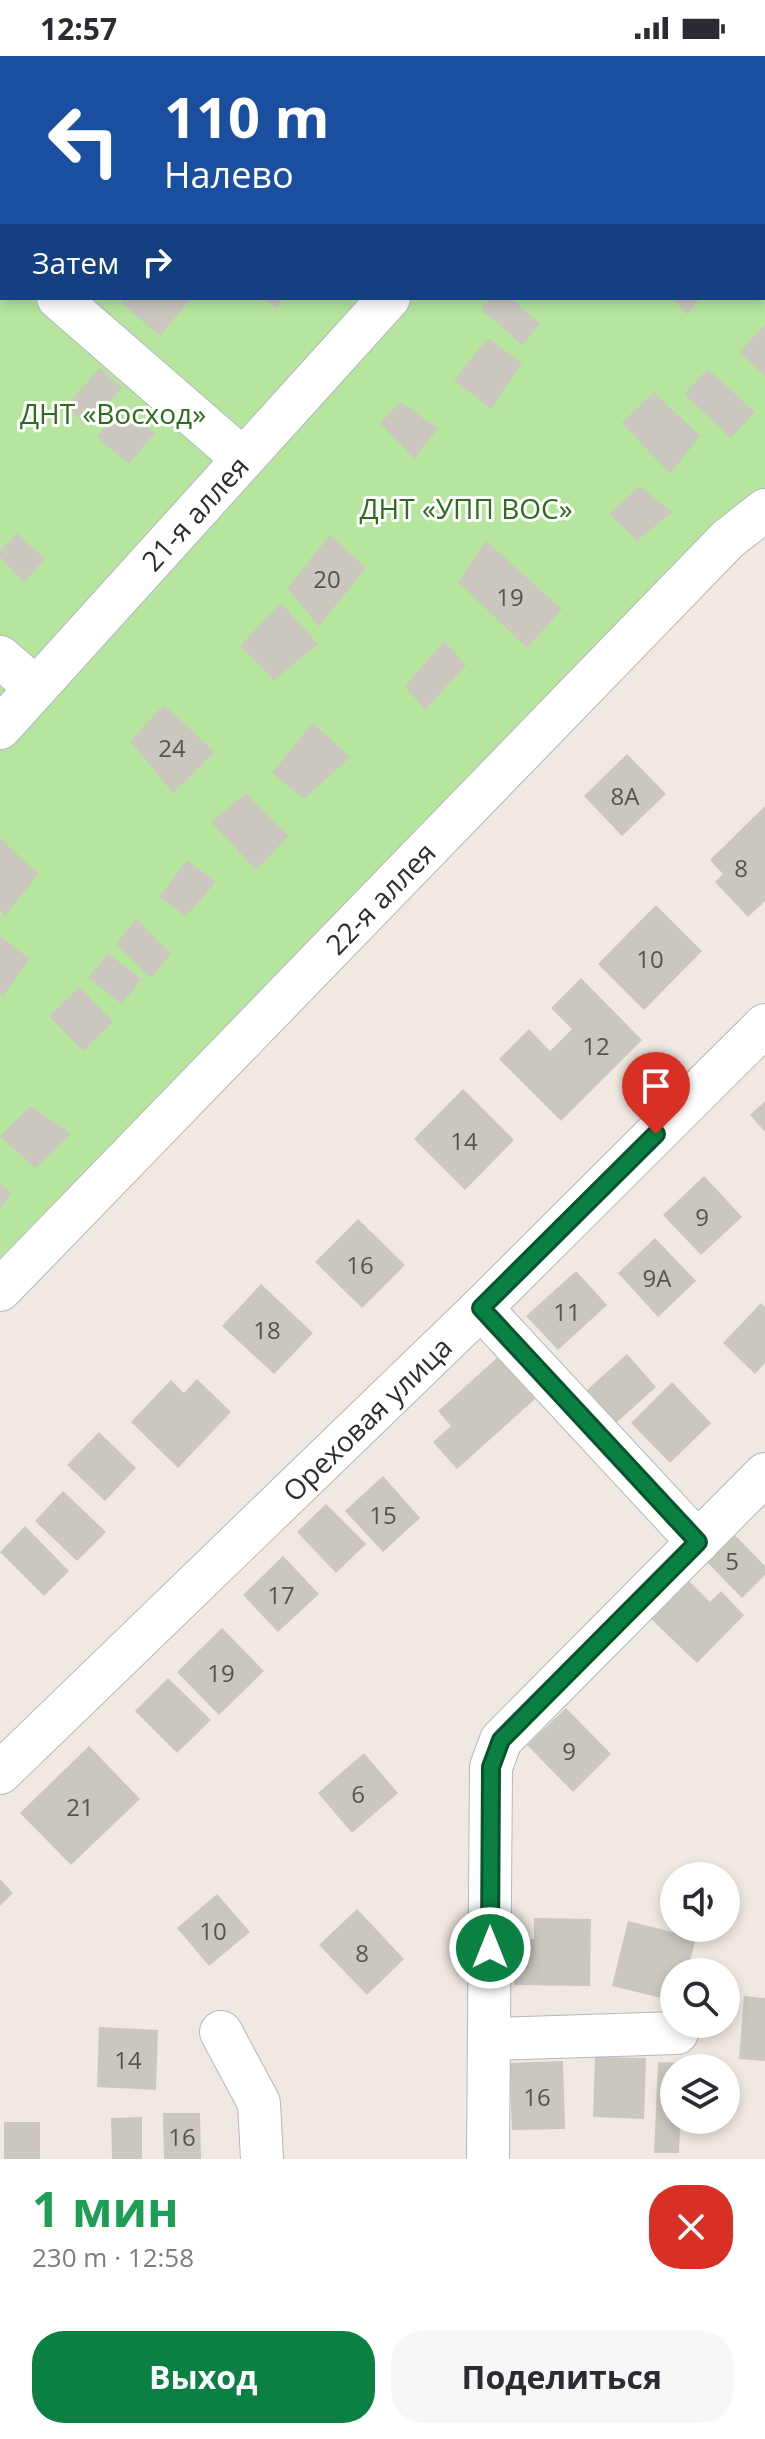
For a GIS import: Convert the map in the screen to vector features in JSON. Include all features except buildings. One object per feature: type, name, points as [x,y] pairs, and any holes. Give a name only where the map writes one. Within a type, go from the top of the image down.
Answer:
[{"type":"street","points":[[60,300],[243,459]]},
{"type":"street","name":"21-я аллея","points":[[0,728],[387,300]]},
{"type":"street","name":"22-я аллея","points":[[0,1290],[728,539],[765,510]]},
{"type":"street","points":[[0,657],[36,688]]},
{"type":"street","name":"Ореховая улица","points":[[0,1773],[481,1308],[765,1025]]},
{"type":"street","points":[[481,1308],[698,1542]]},
{"type":"street","points":[[488,2159],[491,1767],[501,1740],[765,1474]]},
{"type":"street","points":[[221,2032],[259,2103],[262,2159]]},
{"type":"street","points":[[489,2039],[660,2034]]},
{"type":"green space","name":"ДНТ «УПП ВОС»","points":[[0,300],[765,300],[765,510],[0,1290]]},
{"type":"route","points":[[490,1948],[491,1767],[501,1740],[698,1542],[481,1308],[656,1134]]},
{"type":"park label","name":"ДНТ «Восход»","points":[[113,413]]}]
